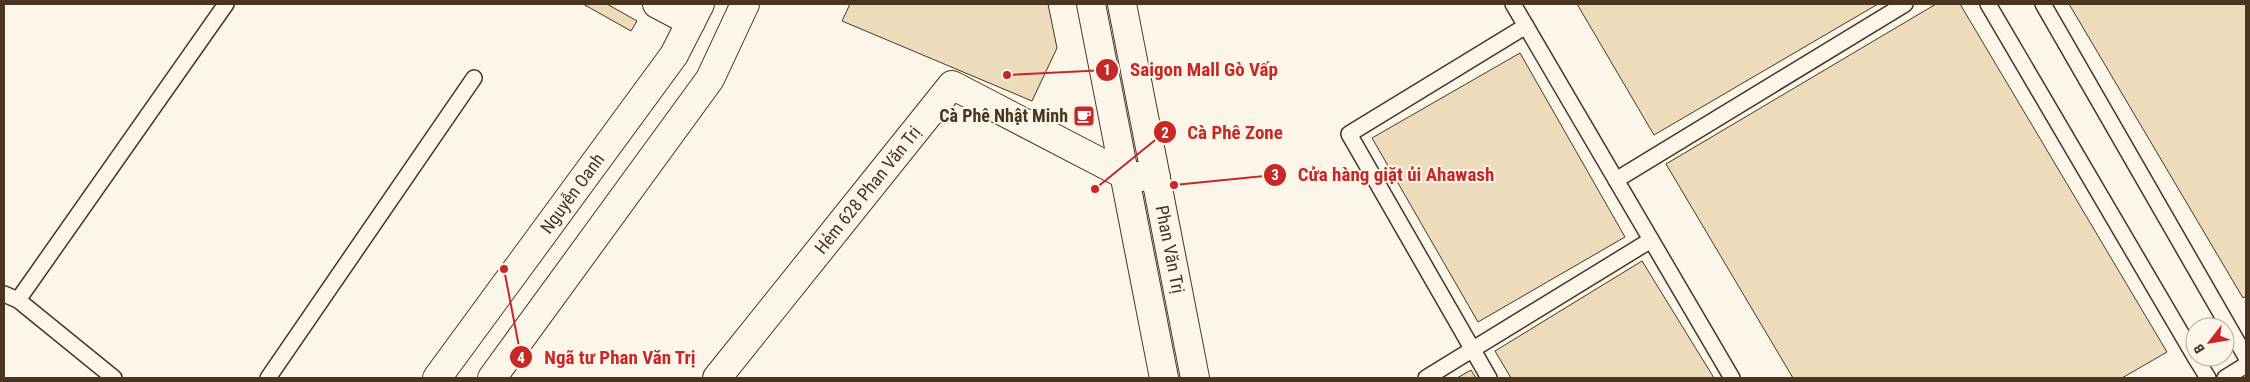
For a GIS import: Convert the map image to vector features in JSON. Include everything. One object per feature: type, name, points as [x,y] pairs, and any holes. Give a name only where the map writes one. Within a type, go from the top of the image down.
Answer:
[{"type":"main road","points":[[658,4],[695,13]]},
{"type":"main road","points":[[492,378],[710,79],[745,4]]},
{"type":"main road","name":"Phan Văn Trị","points":[[1091,4],[1164,378]]},
{"type":"main road","name":"Phan Văn Trị","points":[[1122,4],[1195,378]]},
{"type":"main road","name":"Nguyễn Oanh","points":[[437,378],[674,55],[695,13]]},
{"type":"main road","name":"Hẻm 628 Phan Văn Trị","points":[[717,378],[952,85],[1125,175],[1156,178]]},
{"type":"lane","points":[[18,300],[226,4]]},
{"type":"lane","points":[[1513,4],[1732,378]]},
{"type":"lane","points":[[1616,180],[1904,4]]},
{"type":"lane","points":[[1988,4],[2185,340]]},
{"type":"lane","points":[[2043,4],[2246,357]]},
{"type":"lane","points":[[1489,378],[1349,134],[1526,26]]},
{"type":"lane","points":[[268,378],[474,78]]},
{"type":"lane","points":[[1426,378],[1651,240]]},
{"type":"lane","points":[[4,294],[18,300],[114,378]]},
{"type":"lane","points":[[2225,378],[2246,365]]},
{"type":"lane","points":[[2201,367],[2208,378]]},
{"type":"building","points":[[583,4],[607,4],[637,21],[631,31]]},
{"type":"building","points":[[850,4],[1048,4],[1057,48],[1032,101],[842,21]]},
{"type":"building","points":[[1577,4],[1878,4],[1654,135]]},
{"type":"building","points":[[1936,4],[1960,4],[2167,352],[2122,378],[1793,378],[1666,164]]},
{"type":"building","points":[[2069,4],[2246,4],[2246,296],[2243,298]]},
{"type":"building","points":[[1520,53],[1625,237],[1478,322],[1372,138]]},
{"type":"building","points":[[1642,261],[1714,378],[1511,378],[1495,351]]},
{"type":"building","points":[[1471,370],[1476,378],[1457,378]]},
{"type":"place","name":"Saigon Mall Gò Vấp","points":[[1007,75]]},
{"type":"place","name":"Cà Phê Nhật Minh","points":[[1084,116]]},
{"type":"place","name":"Cửa hàng giặt ủi Ahawash","points":[[1174,185]]},
{"type":"place","name":"Cà Phê Zone","points":[[1095,189]]},
{"type":"place","name":"Ngã tư Phan Văn Trị","points":[[504,269]]}]
